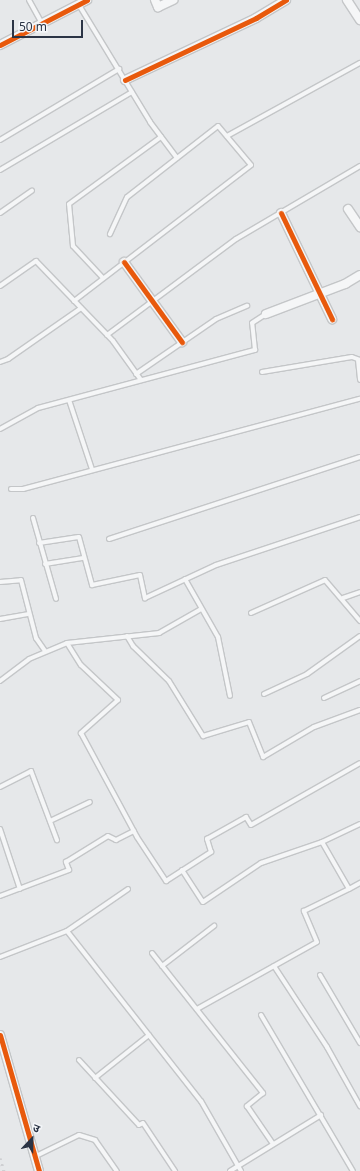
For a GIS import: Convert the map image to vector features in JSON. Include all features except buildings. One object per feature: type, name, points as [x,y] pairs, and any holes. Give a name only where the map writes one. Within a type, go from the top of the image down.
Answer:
[{"type":"street","points":[[0,45],[87,0]]},
{"type":"street","points":[[155,0],[158,7],[173,0]]},
{"type":"street","points":[[125,80],[256,18],[286,0]]},
{"type":"street","points":[[348,0],[360,20]]},
{"type":"street","points":[[348,209],[360,227]]},
{"type":"street","points":[[281,213],[332,319]]},
{"type":"street","points":[[124,262],[182,342]]},
{"type":"street","points":[[266,314],[320,293],[360,275]]},
{"type":"street","points":[[0,1035],[39,1171]]},
{"type":"lane","points":[[29,0],[42,23]]},
{"type":"lane","points":[[78,4],[132,92],[177,158]]},
{"type":"lane","points":[[227,136],[360,63]]},
{"type":"lane","points":[[0,140],[119,69]]},
{"type":"lane","points":[[0,170],[132,92]]},
{"type":"lane","points":[[74,300],[251,165],[218,126],[127,197],[110,234]]},
{"type":"lane","points":[[103,278],[73,246],[69,204],[161,136]]},
{"type":"lane","points":[[107,335],[236,239],[360,166]]},
{"type":"lane","points":[[0,212],[32,191]]},
{"type":"lane","points":[[0,286],[36,261],[107,335],[141,380]]},
{"type":"lane","points":[[136,374],[216,319],[248,306]]},
{"type":"lane","points":[[0,362],[8,359],[81,308]]},
{"type":"lane","points":[[0,429],[38,408],[255,350],[252,323],[266,314]]},
{"type":"lane","points":[[262,372],[352,357],[359,360],[360,380]]},
{"type":"lane","points":[[11,490],[23,489],[92,469],[360,399]]},
{"type":"lane","points":[[69,400],[92,469]]},
{"type":"lane","points":[[109,539],[360,456]]},
{"type":"lane","points":[[39,543],[79,537],[92,585],[140,575],[144,598],[216,565],[360,517]]},
{"type":"lane","points":[[33,518],[56,598]]},
{"type":"lane","points":[[45,564],[84,558]]},
{"type":"lane","points":[[185,579],[218,637],[230,696]]},
{"type":"lane","points":[[0,582],[21,580],[28,614],[36,638],[45,651]]},
{"type":"lane","points":[[252,613],[326,580],[344,598],[360,620]]},
{"type":"lane","points":[[344,598],[360,592]]},
{"type":"lane","points":[[0,681],[45,651],[68,643],[159,633],[201,609]]},
{"type":"lane","points":[[0,619],[28,614]]},
{"type":"lane","points":[[127,636],[133,646],[169,681],[203,736],[249,722],[263,758],[314,727],[360,710]]},
{"type":"lane","points":[[264,694],[307,674],[360,636]]},
{"type":"lane","points":[[68,643],[81,665],[118,700],[81,733],[134,831],[166,881],[211,852],[207,839],[246,817],[251,825],[360,763]]},
{"type":"lane","points":[[324,698],[360,681]]},
{"type":"lane","points":[[0,787],[31,770],[57,840]]},
{"type":"lane","points":[[50,821],[90,802]]},
{"type":"lane","points":[[182,870],[203,902],[261,863],[322,842],[360,824]]},
{"type":"lane","points":[[0,829],[20,889]]},
{"type":"lane","points":[[0,896],[69,870],[66,862],[108,836],[116,840],[134,831]]},
{"type":"lane","points":[[322,842],[349,889]]},
{"type":"lane","points":[[197,1009],[317,942],[304,911],[360,883]]},
{"type":"lane","points":[[0,958],[67,931],[128,889]]},
{"type":"lane","points":[[162,966],[214,926]]},
{"type":"lane","points":[[67,931],[201,1101],[241,1171]]},
{"type":"lane","points":[[152,953],[263,1093],[247,1106],[273,1144]]},
{"type":"lane","points":[[274,966],[327,1046],[360,1106]]},
{"type":"lane","points":[[320,975],[360,1043]]},
{"type":"lane","points":[[261,1015],[353,1171]]},
{"type":"lane","points":[[95,1078],[149,1035]]},
{"type":"lane","points":[[79,1060],[139,1125],[143,1123],[175,1171]]},
{"type":"lane","points":[[230,1171],[321,1115]]},
{"type":"lane","points":[[34,1157],[79,1135],[95,1140],[117,1171]]},
{"type":"railway","points":[[0,1158],[4,1171]]},
{"type":"cycle path","points":[[0,45],[87,0]]},
{"type":"cycle path","points":[[125,80],[256,18],[286,0]]},
{"type":"cycle path","points":[[281,213],[332,319]]},
{"type":"cycle path","points":[[124,262],[182,342]]},
{"type":"cycle path","points":[[0,1035],[39,1171]]}]
